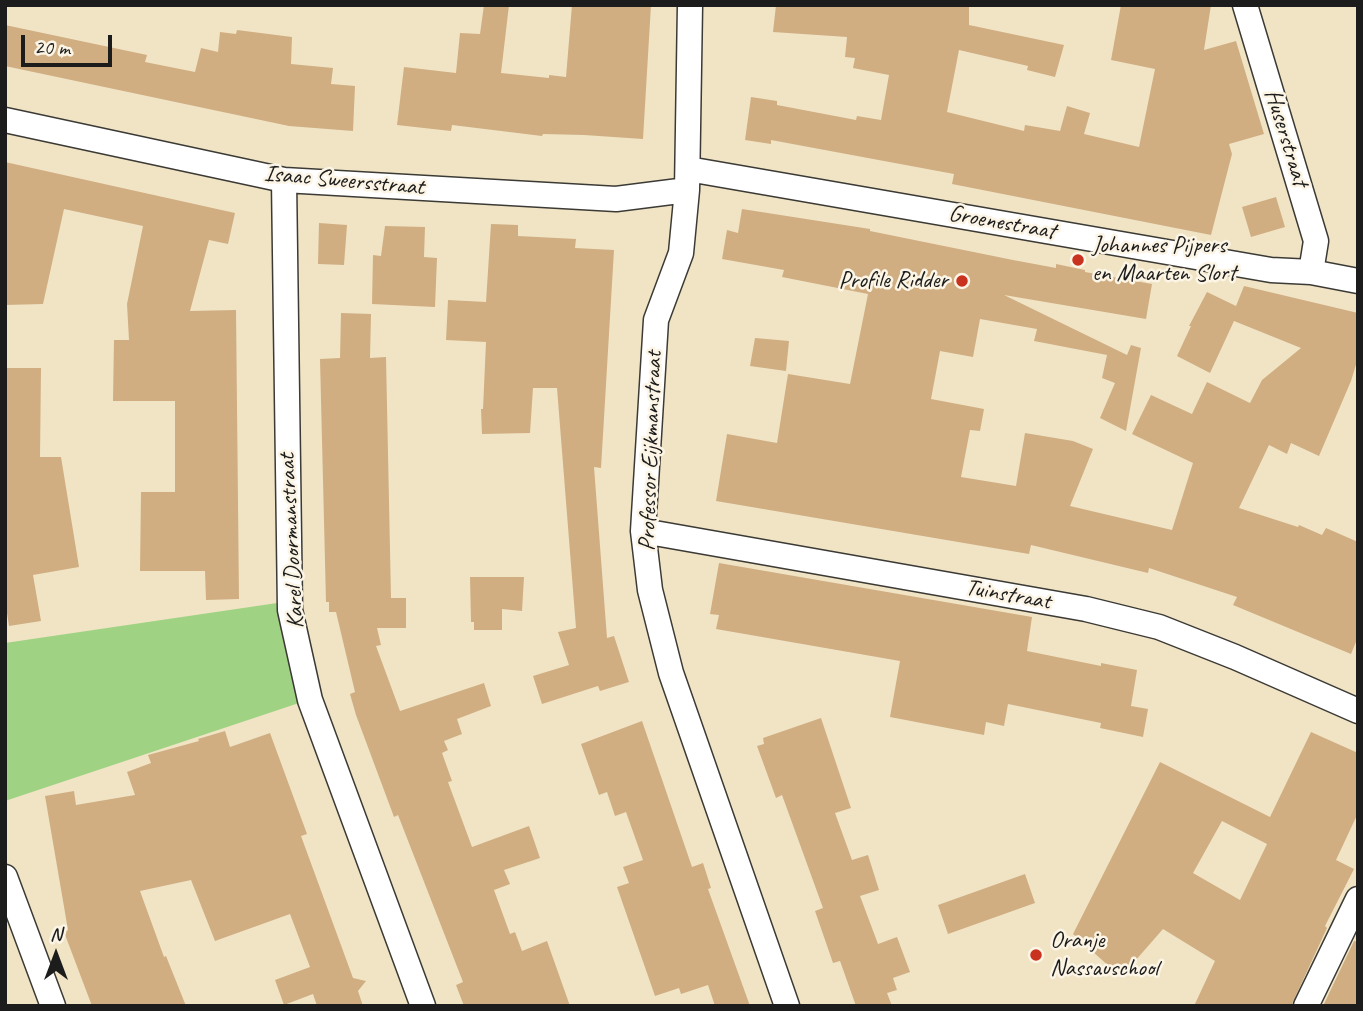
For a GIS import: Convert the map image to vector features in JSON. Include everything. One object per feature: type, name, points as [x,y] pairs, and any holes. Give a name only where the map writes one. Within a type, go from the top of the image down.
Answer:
[{"type":"street","name":"Professor Eijkmanstraat","points":[[690,5],[687,179],[681,253],[656,320],[643,531],[650,590],[671,673],[787,1006]]},
{"type":"street","name":"Huserstraat","points":[[1245,5],[1316,241],[1311,272]]},
{"type":"street","name":"Isaac Sweersstraat","points":[[5,120],[284,180],[616,199],[687,179]]},
{"type":"street","name":"Groenestraat","points":[[687,179],[1271,270],[1311,272],[1358,281]]},
{"type":"street","name":"Karel Doormanstraat","points":[[284,180],[290,610],[310,700],[423,1006]]},
{"type":"street","name":"Tuinstraat","points":[[643,531],[1098,612],[1159,627],[1358,711]]},
{"type":"street","points":[[5,877],[53,1006]]},
{"type":"street","points":[[1306,1006],[1358,899]]},
{"type":"green space","points":[[284,602],[302,702],[5,801],[5,643]]},
{"type":"building","points":[[484,5],[509,5],[501,73],[549,78],[549,75],[566,77],[572,5],[651,5],[643,139],[584,135],[542,136],[452,125],[451,131],[397,125],[404,67],[456,73],[460,33],[480,34]]},
{"type":"building","points":[[776,5],[969,5],[969,25],[1064,45],[1055,77],[1027,70],[1028,66],[959,50],[947,112],[1024,131],[1025,125],[1060,131],[1067,106],[1090,113],[1084,134],[1139,147],[1155,69],[1111,60],[1121,5],[1211,5],[1204,50],[1236,41],[1264,134],[1229,144],[1232,154],[1211,235],[952,184],[954,174],[771,140],[771,144],[745,140],[751,97],[777,101],[777,105],[856,120],[857,116],[881,120],[889,75],[853,68],[855,58],[845,57],[847,37],[773,32]]},
{"type":"building","points":[[5,25],[147,55],[145,62],[195,72],[201,48],[218,52],[220,32],[236,34],[237,30],[292,37],[291,64],[333,68],[331,84],[355,86],[353,131],[289,126],[5,66]]},
{"type":"building","points":[[5,162],[235,213],[228,244],[209,240],[190,311],[236,310],[239,599],[206,600],[205,571],[140,571],[141,492],[175,492],[175,401],[113,401],[114,340],[129,340],[127,304],[143,226],[64,209],[43,304],[5,305]]},
{"type":"building","points":[[1276,197],[1285,227],[1251,237],[1242,207]]},
{"type":"building","points":[[742,209],[870,229],[1013,260],[1056,268],[1056,264],[1152,284],[1146,319],[1004,295],[1127,355],[1131,345],[1141,348],[1126,431],[1100,418],[1115,383],[1102,378],[1107,355],[1034,341],[1037,329],[980,319],[973,357],[940,351],[931,399],[984,409],[980,431],[970,430],[961,477],[1016,486],[1025,433],[1073,441],[1093,449],[1070,506],[1172,530],[1193,463],[1132,434],[1151,395],[1192,414],[1207,382],[1250,403],[1262,380],[1301,348],[1234,321],[1210,373],[1177,356],[1207,292],[1236,306],[1244,286],[1358,313],[1358,358],[1319,456],[1291,443],[1287,454],[1269,445],[1239,508],[1298,527],[1299,525],[1322,535],[1326,528],[1358,542],[1358,637],[1351,654],[1233,605],[1237,597],[1149,568],[1148,573],[1031,545],[1029,554],[716,501],[727,434],[777,443],[788,374],[850,384],[868,294],[782,277],[784,270],[722,259],[727,230],[738,233]]},
{"type":"building","points":[[319,223],[347,225],[344,265],[318,264]]},
{"type":"building","points":[[491,224],[518,225],[518,236],[576,239],[575,248],[614,250],[601,468],[594,467],[607,638],[614,636],[629,682],[600,691],[598,686],[542,704],[533,676],[569,665],[558,632],[576,628],[557,388],[533,388],[530,433],[482,434],[486,342],[446,340],[448,300],[486,302]]},
{"type":"building","points":[[385,226],[425,227],[424,257],[437,258],[435,307],[372,304],[373,255],[381,256]]},
{"type":"building","points":[[341,313],[371,314],[370,358],[386,357],[391,598],[406,598],[406,628],[377,628],[381,645],[376,646],[400,711],[484,683],[491,706],[457,719],[462,734],[444,741],[448,750],[442,753],[452,781],[448,782],[472,847],[529,826],[540,858],[504,870],[510,884],[494,890],[510,934],[515,932],[522,951],[547,941],[570,1006],[464,1006],[456,985],[463,982],[398,815],[394,817],[356,715],[350,694],[355,692],[336,612],[329,612],[329,602],[326,602],[320,359],[340,358]]},
{"type":"building","points":[[755,338],[789,341],[786,371],[750,366]]},
{"type":"building","points":[[5,368],[41,368],[40,457],[61,457],[79,567],[33,575],[41,621],[9,626],[5,600]]},
{"type":"building","points":[[719,563],[1032,617],[1027,651],[1101,666],[1101,663],[1137,670],[1131,706],[1148,709],[1143,737],[1100,728],[1101,723],[1008,704],[1004,726],[986,722],[984,735],[890,717],[900,661],[716,629],[719,615],[710,614]]},
{"type":"building","points":[[470,577],[524,577],[522,611],[502,609],[502,630],[474,630],[474,622],[471,622]]},
{"type":"building","points":[[821,718],[851,808],[835,813],[852,860],[868,855],[879,890],[860,896],[878,944],[897,937],[910,972],[893,978],[897,990],[887,993],[892,1006],[856,1006],[840,961],[833,963],[815,911],[823,908],[782,795],[776,798],[757,746],[764,744],[763,738]]},
{"type":"building","points":[[642,721],[692,867],[703,863],[711,888],[708,889],[750,1006],[715,1006],[708,985],[681,994],[679,988],[655,996],[617,887],[629,883],[623,867],[643,860],[626,812],[615,816],[607,792],[599,795],[581,744]]},
{"type":"building","points":[[225,731],[230,747],[270,733],[307,834],[301,836],[353,978],[366,981],[358,991],[363,1006],[317,1006],[313,994],[284,1005],[275,980],[310,967],[290,914],[215,941],[191,880],[140,891],[164,957],[166,956],[186,1006],[92,1006],[64,932],[68,930],[45,796],[74,791],[76,805],[135,795],[127,772],[151,763],[148,755]]},
{"type":"building","points":[[1311,732],[1358,753],[1358,813],[1336,860],[1354,869],[1325,926],[1327,928],[1291,1006],[1194,1006],[1215,961],[1163,929],[1121,977],[1073,934],[1160,762],[1270,817]],"holes":[[[1222,821],[1267,844],[1240,900],[1193,873]]]},
{"type":"building","points":[[1025,874],[1035,903],[948,934],[938,905]]},
{"type":"building","points":[[1354,941],[1358,942],[1358,1006],[1323,1006]]},
{"type":"place","name":"Johannes Pijpers en Maarten Slort","points":[[1078,260]]},
{"type":"place","name":"Profile Ridder","points":[[962,281]]},
{"type":"place","name":"Oranje Nassauschool","points":[[1036,955]]}]
